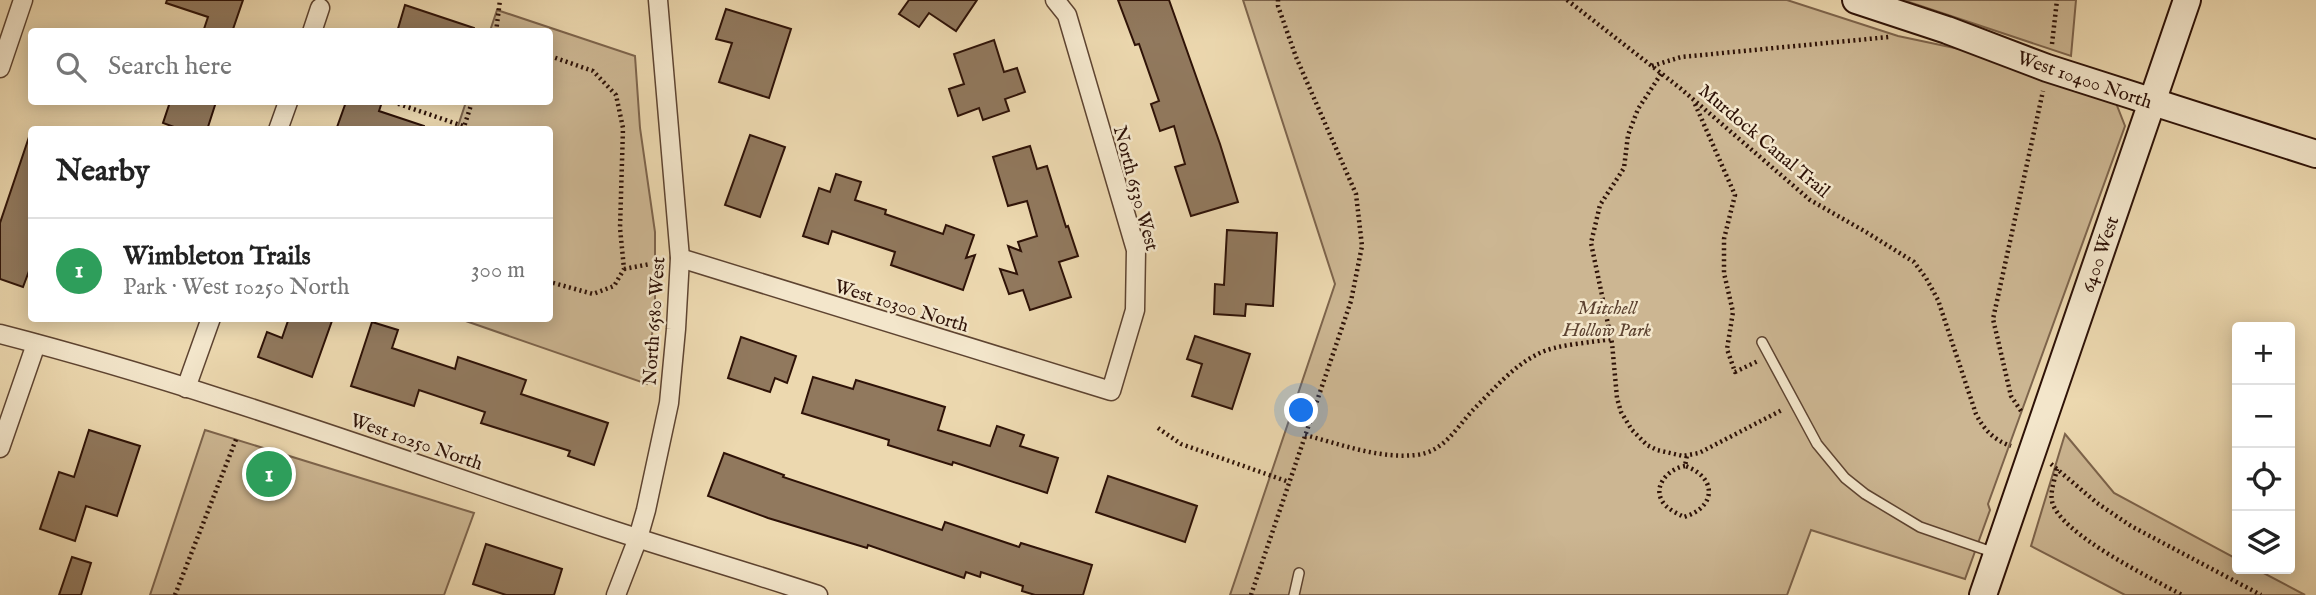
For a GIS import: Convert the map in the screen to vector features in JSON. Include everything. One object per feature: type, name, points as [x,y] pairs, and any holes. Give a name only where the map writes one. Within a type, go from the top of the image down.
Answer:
[{"type":"street","points":[[0,68],[23,0]]},
{"type":"street","name":"North 6580 West","points":[[616,595],[638,538],[669,403],[680,258],[658,0]]},
{"type":"street","name":"North 6530 West","points":[[1055,0],[1067,15],[1136,250],[1135,310],[1111,391]]},
{"type":"street","name":"West 10400 North","points":[[1856,0],[1947,30],[2047,68],[2316,154]]},
{"type":"street","name":"6400 West","points":[[1983,595],[2012,509],[2025,441],[2187,0]]},
{"type":"street","points":[[313,28],[320,8]]},
{"type":"street","points":[[279,126],[287,105]]},
{"type":"street","name":"West 10300 North","points":[[680,258],[1111,391]]},
{"type":"street","points":[[186,388],[210,322]]},
{"type":"street","name":"West 10250 North","points":[[0,334],[94,359],[310,426],[638,538],[818,595]]},
{"type":"street","points":[[0,449],[36,344]]},
{"type":"lane","points":[[1762,342],[1817,444],[1845,478],[1865,494],[1920,527],[1997,553]]},
{"type":"lane","points":[[1294,595],[1299,573]]},
{"type":"path","points":[[496,28],[500,0]]},
{"type":"path","points":[[1251,595],[1351,302],[1362,246],[1356,194],[1296,57],[1278,0]]},
{"type":"path","name":"Murdock Canal Trail","points":[[1567,0],[1693,100],[1810,200],[1914,262],[1938,300],[1982,426],[1989,434],[2025,441]]},
{"type":"path","points":[[2025,441],[2011,396],[1993,319],[2053,42],[2057,0]]},
{"type":"path","points":[[1651,66],[1681,57],[1898,36]]},
{"type":"path","points":[[553,57],[593,71],[616,95],[623,128],[620,228],[624,269],[614,286],[593,294],[553,283]]},
{"type":"path","points":[[1661,74],[1638,109],[1628,135],[1624,168],[1600,205],[1591,243],[1611,339],[1621,412],[1632,430],[1647,445],[1657,450],[1687,455],[1699,453],[1794,403]]},
{"type":"path","points":[[1693,100],[1735,195],[1724,239],[1724,274],[1733,312],[1727,349],[1735,372],[1769,356]]},
{"type":"path","points":[[401,105],[458,126]]},
{"type":"path","points":[[464,126],[471,105]]},
{"type":"path","points":[[624,269],[650,264]]},
{"type":"path","points":[[1305,435],[1364,450],[1418,455],[1440,447],[1515,370],[1539,353],[1611,339]]},
{"type":"path","points":[[1158,428],[1181,444],[1289,482]]},
{"type":"path","points":[[174,595],[237,437]]},
{"type":"path","points":[[1685,466],[1687,455]]},
{"type":"path","points":[[1685,466],[1706,480],[1709,491],[1706,505],[1696,513],[1684,517],[1671,510],[1661,499],[1661,487],[1666,475],[1677,467],[1685,466]]},
{"type":"path","points":[[2182,595],[2081,536],[2061,518],[2052,502],[2051,494],[2057,469],[2097,503],[2131,526],[2261,595]]},
{"type":"green space","name":"Mitchell Hollow Park","points":[[1243,0],[1787,0],[1898,36],[1983,54],[2114,98],[2125,126],[1988,504],[1990,510],[1965,579],[1811,530],[1787,595],[1230,595],[1335,284]]},
{"type":"green space","points":[[1903,0],[2076,0],[2071,56]]},
{"type":"green space","points":[[497,10],[551,28],[491,28]]},
{"type":"green space","points":[[553,29],[635,56],[640,128],[655,232],[655,306],[647,384],[469,322],[553,322],[553,126],[458,126],[465,105],[553,105]]},
{"type":"green space","points":[[205,430],[474,513],[444,595],[150,595]]},
{"type":"green space","points":[[2065,434],[2114,493],[2232,556],[2232,574],[2265,574],[2305,595],[2125,595],[2031,546]]},
{"type":"building","points":[[167,0],[243,0],[233,28],[204,28],[208,17],[166,3]]},
{"type":"building","points":[[909,0],[977,0],[956,31],[929,13],[919,27],[899,14]]},
{"type":"building","points":[[1118,0],[1169,0],[1238,202],[1191,216],[1175,167],[1185,164],[1174,126],[1160,131],[1151,104],[1159,101],[1139,44],[1135,45]]},
{"type":"building","points":[[405,5],[474,28],[398,28]]},
{"type":"building","points":[[726,9],[791,29],[769,98],[719,82],[732,43],[716,39]]},
{"type":"building","points":[[994,40],[1004,72],[1017,68],[1025,92],[1005,99],[1009,111],[983,120],[979,108],[958,116],[949,89],[964,84],[954,54]]},
{"type":"building","points":[[169,105],[215,105],[208,126],[171,126],[163,123]]},
{"type":"building","points":[[345,105],[381,105],[379,111],[424,126],[337,126]]},
{"type":"building","points":[[750,135],[785,147],[760,217],[725,205]]},
{"type":"building","points":[[28,140],[28,274],[23,287],[0,279],[0,223]]},
{"type":"building","points":[[1030,146],[1037,169],[1047,166],[1078,256],[1059,262],[1071,297],[1030,310],[1023,290],[1009,294],[1000,269],[1017,274],[1008,246],[1021,251],[1018,242],[1037,236],[1027,201],[1008,206],[993,157]]},
{"type":"building","points":[[836,174],[861,182],[855,200],[886,210],[885,214],[943,234],[946,225],[974,235],[966,258],[975,255],[963,290],[891,265],[895,252],[832,231],[828,244],[803,236],[819,188],[830,192]]},
{"type":"building","points":[[1227,230],[1277,233],[1273,306],[1246,304],[1245,316],[1214,314],[1215,284],[1224,285]]},
{"type":"building","points":[[288,322],[332,322],[312,377],[258,357],[267,332],[282,338]]},
{"type":"building","points":[[372,322],[398,330],[392,348],[455,369],[458,357],[526,380],[521,394],[608,423],[594,465],[568,456],[570,451],[481,423],[485,412],[419,390],[414,406],[351,386]]},
{"type":"building","points":[[1195,336],[1250,354],[1232,409],[1192,396],[1202,364],[1187,359]]},
{"type":"building","points":[[741,337],[796,356],[787,383],[775,378],[770,392],[728,378]]},
{"type":"building","points":[[813,377],[853,389],[856,380],[945,407],[938,430],[990,446],[997,426],[1024,435],[1020,446],[1058,458],[1047,493],[953,462],[952,465],[888,445],[889,440],[802,413]]},
{"type":"building","points":[[89,430],[140,446],[117,516],[86,506],[75,541],[40,529],[59,472],[74,477]]},
{"type":"building","points":[[724,453],[784,475],[783,477],[942,530],[945,522],[1019,547],[1021,543],[1092,565],[1083,595],[1035,595],[1022,591],[1023,586],[981,572],[980,577],[966,572],[964,578],[868,545],[867,548],[768,518],[708,496]]},
{"type":"building","points":[[1108,476],[1197,506],[1185,542],[1096,512]]},
{"type":"building","points":[[486,544],[562,569],[554,595],[506,595],[473,584]]},
{"type":"building","points":[[72,557],[91,563],[81,595],[59,595]]},
{"type":"place","name":"Wimbleton Trails","points":[[269,474]]}]
